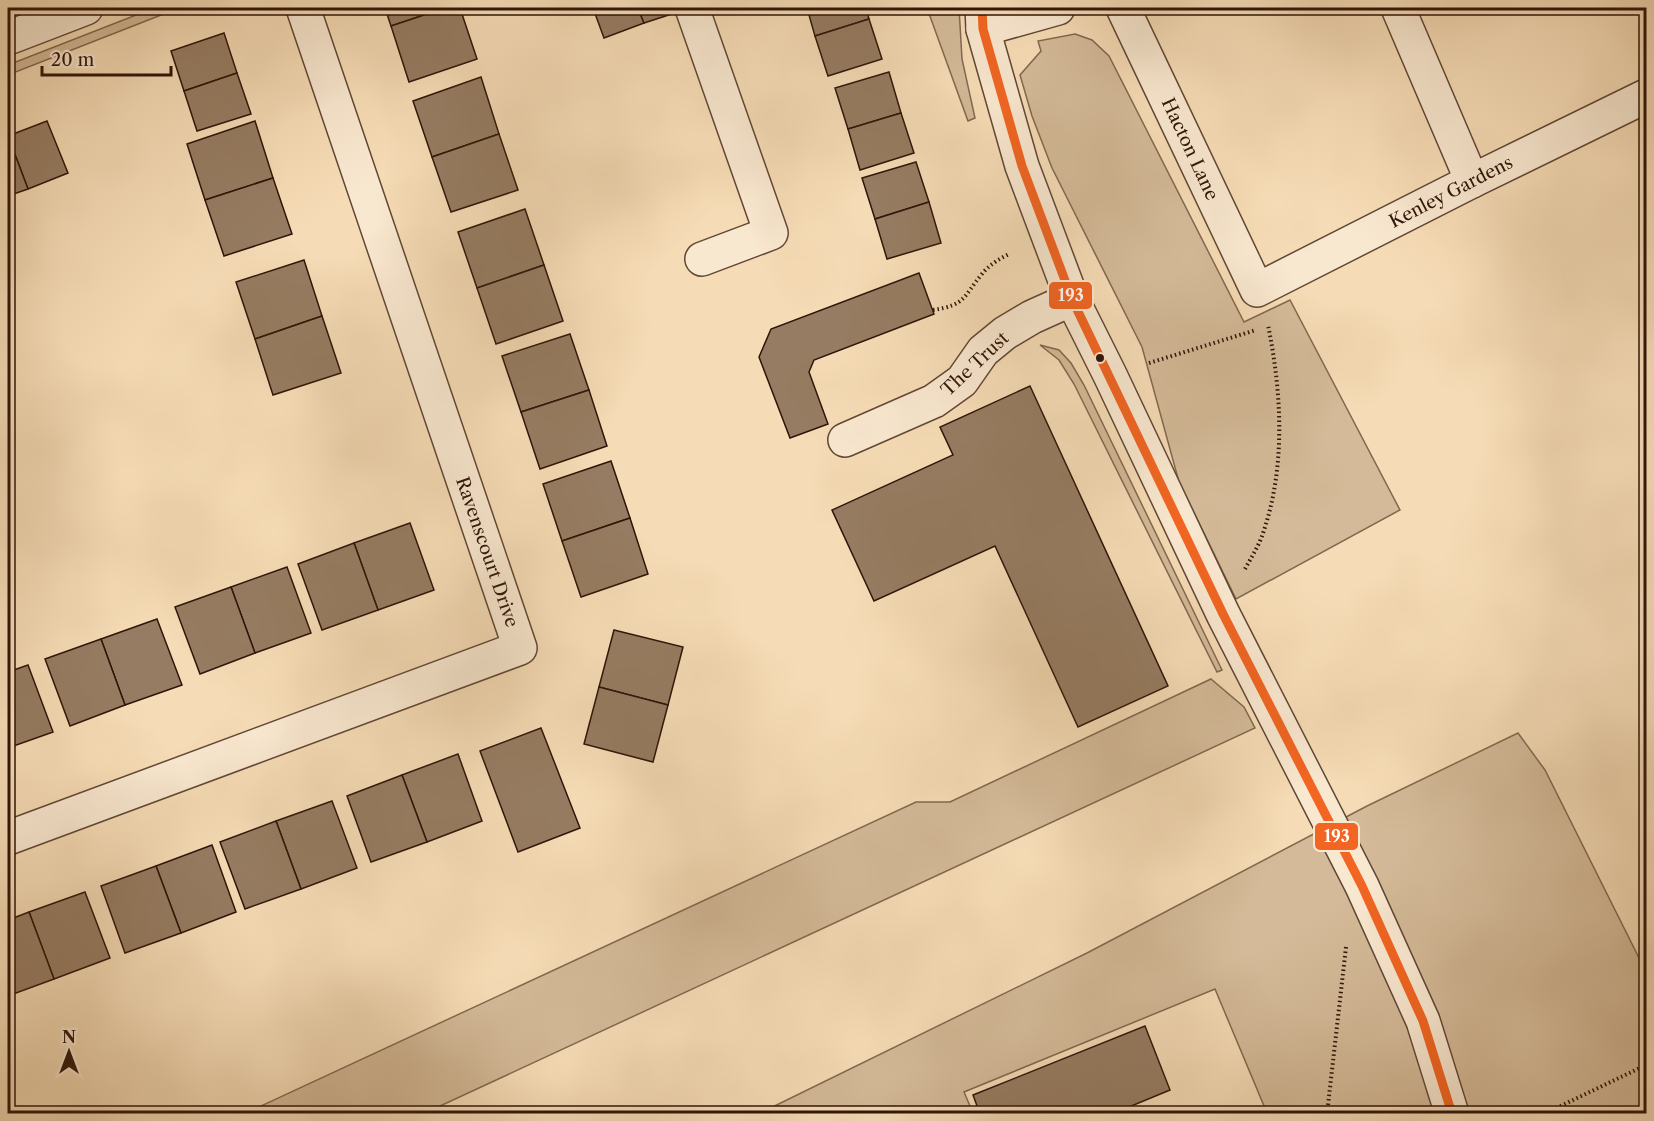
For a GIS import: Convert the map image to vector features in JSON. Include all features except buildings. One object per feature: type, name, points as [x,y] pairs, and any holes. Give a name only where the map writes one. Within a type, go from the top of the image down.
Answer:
[{"type":"street","points":[[8,38],[86,8]]},
{"type":"street","name":"Ravenscourt Drive","points":[[8,838],[520,648],[303,8]]},
{"type":"street","points":[[692,8],[771,233],[702,259]]},
{"type":"street","points":[[1058,8],[983,18],[1022,165],[1072,299],[1223,614],[1362,886],[1423,1021],[1452,1113]]},
{"type":"street","name":"Hacton Lane","points":[[1123,8],[1257,290]]},
{"type":"street","points":[[1398,8],[1472,181]]},
{"type":"street","name":"Kenley Gardens","points":[[1257,290],[1472,181],[1647,96]]},
{"type":"street","name":"The Trust","points":[[845,440],[934,402],[962,381],[983,351],[1005,333],[1032,317],[1072,299]]},
{"type":"path","points":[[933,310],[951,307],[969,294],[993,262],[1009,254]]},
{"type":"path","points":[[1223,614],[1262,536],[1272,497],[1279,453],[1279,392],[1268,326],[1257,290]]},
{"type":"path","points":[[1110,375],[1268,326]]},
{"type":"path","points":[[1327,1113],[1346,943]]},
{"type":"path","points":[[1544,1113],[1647,1065]]},
{"type":"shaded area","points":[[154,8],[179,8],[8,75],[8,65]]},
{"type":"shaded area","points":[[927,8],[959,8],[962,59],[975,118],[968,121]]},
{"type":"shaded area","points":[[1075,34],[1092,40],[1109,56],[1244,322],[1290,300],[1400,510],[1236,599],[1179,482],[1142,347],[1052,168],[1032,116],[1020,75],[1041,51],[1038,41]]},
{"type":"shaded area","points":[[1040,345],[1059,350],[1071,363],[1084,385],[1222,670],[1217,672],[1074,384],[1059,360]]},
{"type":"shaded area","points":[[1211,679],[1244,707],[1255,728],[425,1113],[246,1113],[916,802],[950,802]]},
{"type":"shaded area","points":[[1518,733],[1545,770],[1646,972],[1646,1113],[1267,1113],[1215,989],[964,1092],[973,1113],[758,1114],[1087,953],[1367,806]]},
{"type":"transit line","name":"193","points":[[982,8],[983,29],[1022,166],[1072,299],[1223,614],[1362,886],[1423,1021],[1452,1114]]}]
